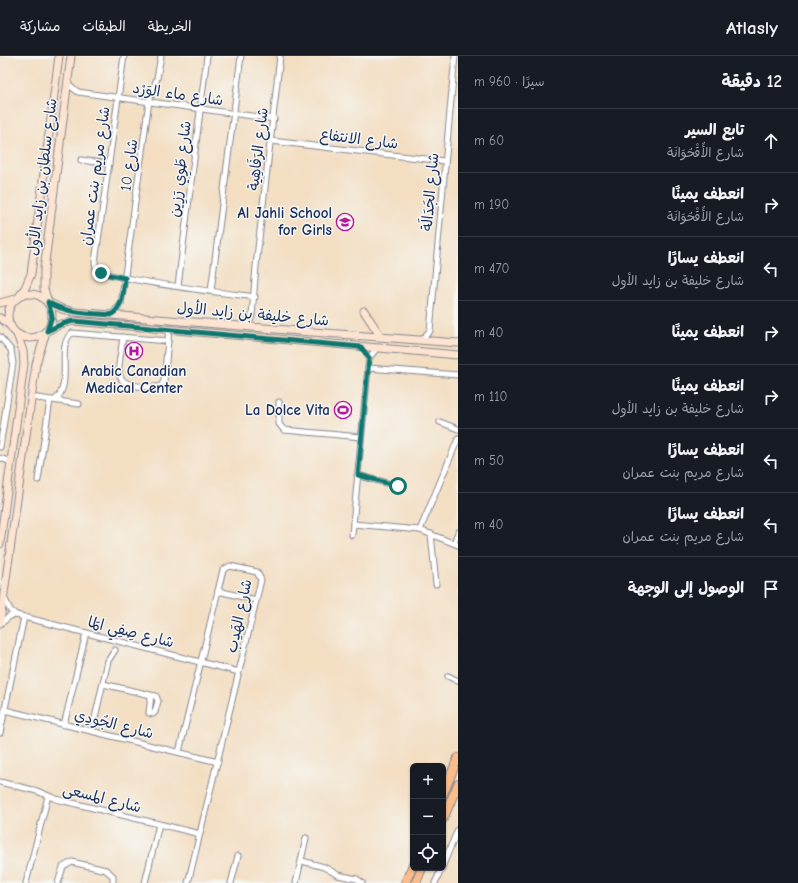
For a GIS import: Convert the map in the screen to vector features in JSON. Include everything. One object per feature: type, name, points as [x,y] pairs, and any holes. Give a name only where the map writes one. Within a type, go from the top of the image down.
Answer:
[{"type":"main road","name":"شارع سلطان بن زايد الأول","points":[[18,298],[25,288],[31,274],[59,56]]},
{"type":"main road","name":"شارع سلطان بن زايد الأول","points":[[48,302],[44,289],[44,270],[71,56]]},
{"type":"main road","points":[[0,303],[18,298],[25,294],[35,294],[48,302],[52,316],[37,357],[0,623]]},
{"type":"main road","points":[[11,326],[9,312],[18,298]]},
{"type":"main road","name":"شارع خليفة بن زايد الأول","points":[[48,302],[67,311],[259,328],[458,343]]},
{"type":"main road","points":[[364,311],[382,337]]},
{"type":"main road","points":[[0,318],[11,326],[17,334],[23,351],[24,364],[0,544]]},
{"type":"main road","name":"شارع خليفة بن زايد الأول","points":[[47,331],[73,321],[458,355]]},
{"type":"main road","points":[[17,334],[25,338],[34,338],[47,331]]},
{"type":"main road","points":[[446,787],[458,758]]},
{"type":"main road","points":[[446,812],[458,784]]},
{"type":"main road","points":[[405,883],[410,871]]},
{"type":"main road","points":[[416,883],[421,871]]},
{"type":"street","name":"شارع مريم بنت عمران","points":[[124,56],[95,265],[96,269],[101,273],[125,278],[255,297]]},
{"type":"street","name":"شارع 10","points":[[125,278],[149,101],[157,78],[161,56]]},
{"type":"street","name":"شارع طَوِي رَزِين","points":[[178,286],[207,56]]},
{"type":"street","points":[[211,291],[241,56]]},
{"type":"street","name":"شارع الرَفَاهِية","points":[[252,316],[255,297],[256,266],[280,56]]},
{"type":"street","name":"شارع الجَدَالَة","points":[[430,331],[454,56]]},
{"type":"street","points":[[67,83],[78,92]]},
{"type":"street","points":[[65,99],[71,94],[78,92]]},
{"type":"street","name":"شارع ماء الوَرْد","points":[[78,92],[274,119]]},
{"type":"street","name":"شارع الانتفاع","points":[[271,141],[444,161]]},
{"type":"street","points":[[81,160],[109,164]]},
{"type":"street","points":[[125,278],[121,304],[124,311],[129,316]]},
{"type":"street","points":[[111,315],[121,304]]},
{"type":"street","points":[[242,326],[249,323],[252,316]]},
{"type":"street","points":[[252,316],[259,328]]},
{"type":"street","points":[[123,337],[119,374],[121,380],[126,384],[155,388],[161,386],[164,381],[169,330]]},
{"type":"street","points":[[421,340],[426,337],[430,331],[435,340],[438,341]]},
{"type":"street","points":[[38,480],[52,400],[63,389],[65,343],[70,334],[76,332],[168,341]]},
{"type":"street","points":[[0,337],[11,350],[13,364],[2,418],[0,447]]},
{"type":"street","points":[[361,347],[369,358]]},
{"type":"street","points":[[352,536],[369,358],[377,348]]},
{"type":"street","points":[[368,368],[458,375]]},
{"type":"street","points":[[31,397],[79,404]]},
{"type":"street","points":[[279,402],[279,424],[284,430],[361,437]]},
{"type":"street","points":[[440,422],[458,429]]},
{"type":"street","points":[[420,530],[458,439]]},
{"type":"street","points":[[0,458],[11,462]]},
{"type":"street","points":[[358,475],[398,486]]},
{"type":"street","points":[[353,524],[420,530],[456,544],[458,532]]},
{"type":"street","points":[[431,534],[436,584]]},
{"type":"street","name":"شارع الهَدِب","points":[[179,752],[223,570],[226,567],[255,572],[260,575],[261,580],[188,883]]},
{"type":"street","points":[[218,591],[256,600]]},
{"type":"street","points":[[4,597],[10,610],[16,615]]},
{"type":"street","points":[[0,623],[10,616],[16,615]]},
{"type":"street","name":"شارع صِفِي المَا","points":[[16,615],[239,672]]},
{"type":"street","points":[[0,734],[24,617]]},
{"type":"street","points":[[64,725],[86,633]]},
{"type":"street","points":[[92,731],[108,661],[115,650]]},
{"type":"street","points":[[448,676],[458,681]]},
{"type":"street","points":[[103,684],[151,695]]},
{"type":"street","name":"شارع الجُودِي","points":[[5,710],[218,762]]},
{"type":"street","name":"شارع المسعى","points":[[0,782],[37,791],[48,796],[200,834]]},
{"type":"street","points":[[26,883],[48,796]]},
{"type":"street","points":[[145,883],[159,824]]},
{"type":"street","points":[[446,858],[458,829]]},
{"type":"street","points":[[296,883],[306,838]]},
{"type":"street","points":[[231,883],[238,856]]},
{"type":"street","points":[[302,861],[324,867],[338,875],[357,879],[362,883]]},
{"type":"street","points":[[58,883],[63,867],[72,862],[109,871],[113,876],[113,883]]},
{"type":"street","points":[[435,883],[441,871]]},
{"type":"place","name":"Al Jahli School for Girls","points":[[345,222]]},
{"type":"place","name":"Arabic Canadian Medical Center","points":[[134,351]]},
{"type":"place","name":"La Dolce Vita","points":[[343,410]]},
{"type":"route","points":[[101,273],[125,278],[121,304],[117,310],[111,315],[75,312],[67,311],[48,302],[52,310],[52,320],[47,331],[57,325],[73,321],[361,347],[369,358],[358,475],[398,486]]}]
